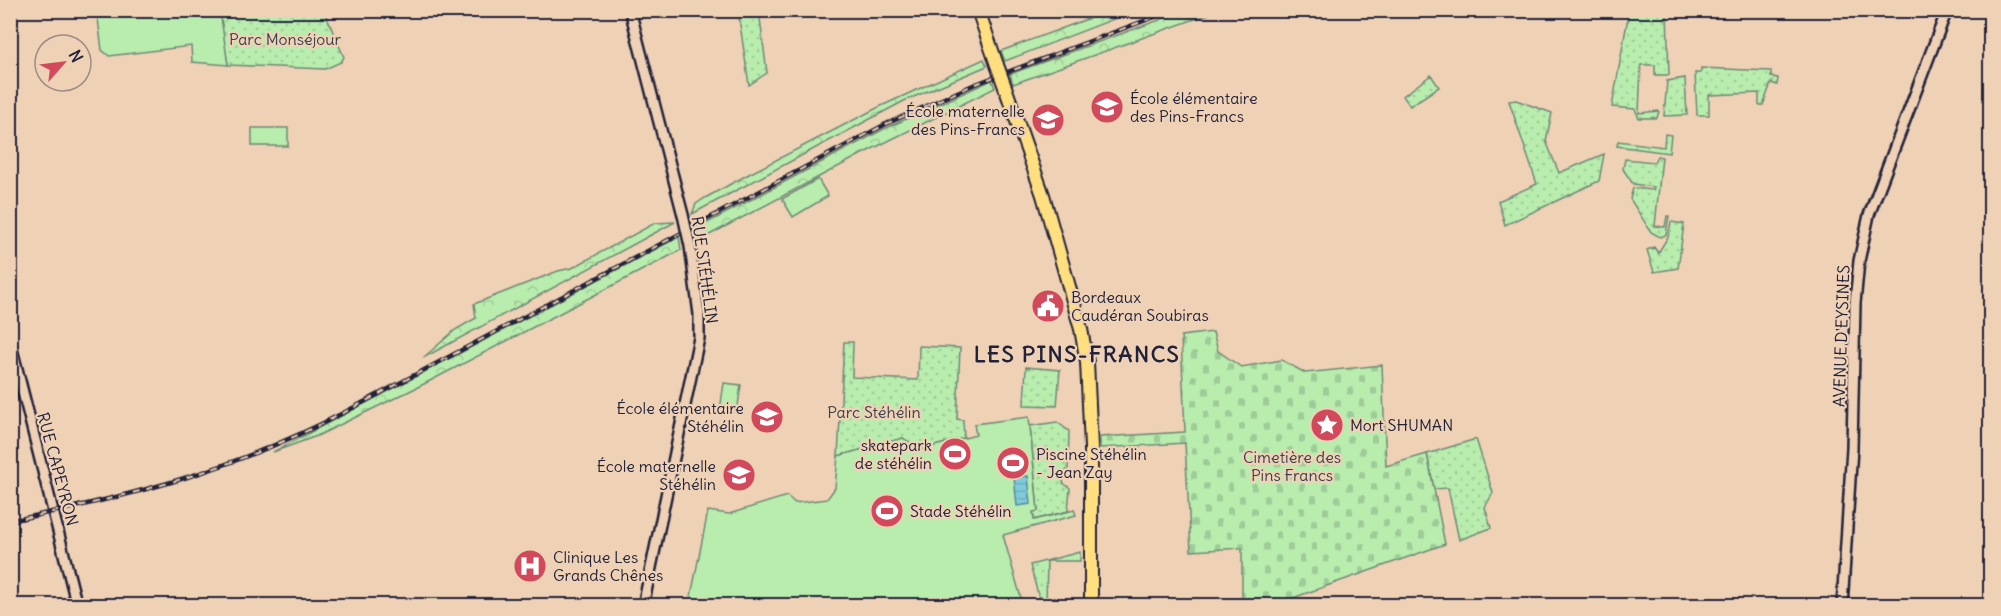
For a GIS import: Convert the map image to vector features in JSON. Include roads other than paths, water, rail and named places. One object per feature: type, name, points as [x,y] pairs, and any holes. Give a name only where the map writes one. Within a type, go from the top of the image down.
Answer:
[{"type":"main road","points":[[978,10],[1043,195],[1081,329],[1088,362],[1091,443],[1091,606]]},
{"type":"street","name":"RUE STÉHÉLIN","points":[[630,10],[683,215],[690,246],[699,314],[699,338],[643,606]]},
{"type":"street","name":"AVENUE D'EYSINES","points":[[1842,606],[1852,448],[1855,303],[1860,254],[1869,215],[1947,10]]},
{"type":"street","name":"RUE CAPEYRON","points":[[10,341],[77,606]]},
{"type":"water","points":[[1028,476],[1031,504],[1017,506],[1014,477]]},
{"type":"railway","points":[[10,521],[100,501],[184,478],[224,465],[307,431],[886,124],[973,85],[1173,10]]},
{"type":"place","name":"École élémentaire des Pins-Francs","points":[[1107,107]]},
{"type":"place","name":"École maternelle des Pins-Francs","points":[[1048,120]]},
{"type":"place","name":"Bordeaux Caudéran Soubiras","points":[[1048,306]]},
{"type":"place","name":"École élémentaire Stéhélin","points":[[767,417]]},
{"type":"place","name":"Mort SHUMAN","points":[[1327,425]]},
{"type":"place","name":"skatepark de stéhélin","points":[[955,454]]},
{"type":"place","name":"Piscine Stéhélin - Jean Zay","points":[[1013,463]]},
{"type":"place","name":"École maternelle Stéhélin","points":[[739,475]]},
{"type":"place","name":"Stade Stéhélin","points":[[887,511]]},
{"type":"place","name":"Clinique Les Grands Chênes","points":[[530,566]]},
{"type":"district","name":"LES PINS-FRANCS","points":[[1077,354]]},
{"type":"park label","name":"Parc Monséjour","points":[[285,39]]},
{"type":"park label","name":"Parc Stéhélin","points":[[874,412]]},
{"type":"park label","name":"Cimetière des Pins Francs","points":[[1292,466]]}]
